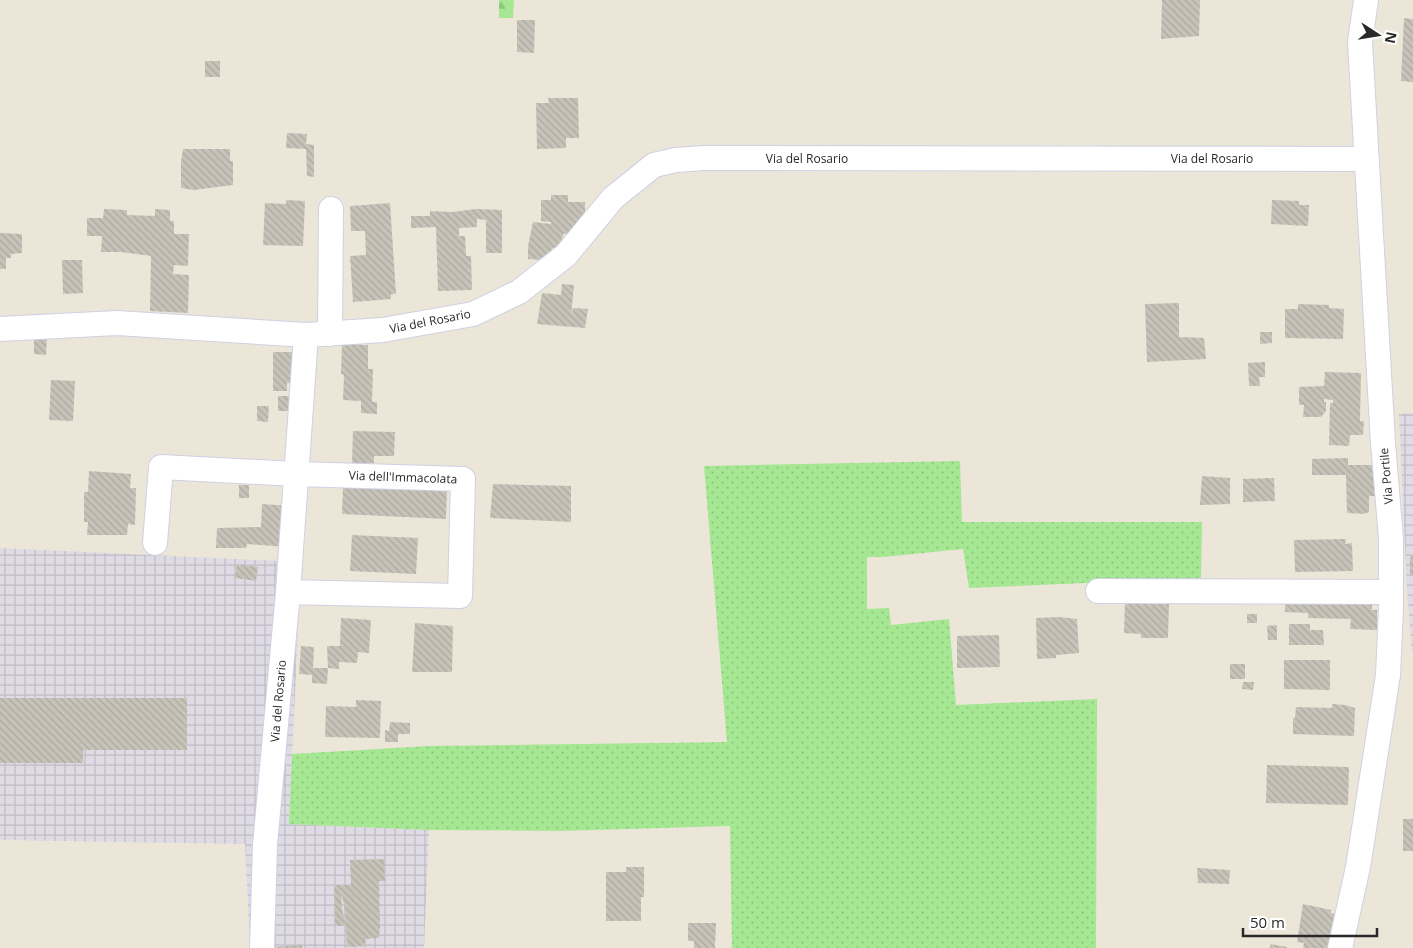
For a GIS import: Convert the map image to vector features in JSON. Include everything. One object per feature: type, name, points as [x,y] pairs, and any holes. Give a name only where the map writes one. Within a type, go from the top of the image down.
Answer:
[{"type":"street","name":"Via Portile","points":[[1340,948],[1358,868],[1388,675],[1391,592],[1391,539],[1383,443],[1360,42],[1366,0]]},
{"type":"street","name":"Via del Rosario","points":[[0,329],[118,323],[306,335],[383,330],[473,314],[519,292],[566,255],[613,198],[654,166],[676,160],[704,158],[1367,159]]},
{"type":"street","points":[[330,334],[331,208]]},
{"type":"street","name":"Via del Rosario","points":[[262,948],[266,845],[288,592],[306,335]]},
{"type":"street","name":"Via dell'Immacolata","points":[[155,543],[161,467],[296,474],[463,479],[460,596],[288,592]]},
{"type":"street","points":[[1098,591],[1391,592]]},
{"type":"shaded area","points":[[1413,413],[1412,653],[1407,590],[1399,414]]},
{"type":"shaded area","points":[[0,548],[301,562],[289,824],[429,830],[424,948],[250,948],[245,844],[0,840]]},
{"type":"green space","points":[[499,0],[514,0],[513,18],[499,18]]},
{"type":"green space","points":[[960,461],[962,522],[1202,522],[1201,578],[969,588],[963,549],[867,557],[867,609],[889,608],[891,625],[949,619],[956,705],[1097,699],[1096,948],[732,948],[730,826],[560,831],[429,830],[289,824],[292,754],[429,746],[727,742],[704,466]]},
{"type":"building","points":[[1162,0],[1200,0],[1199,36],[1161,39]]},
{"type":"building","points":[[1404,18],[1413,19],[1413,82],[1401,81]]},
{"type":"building","points":[[517,20],[535,20],[534,53],[517,52]]},
{"type":"building","points":[[205,61],[220,61],[220,77],[205,77]]},
{"type":"building","points":[[548,98],[578,98],[579,138],[566,138],[566,148],[537,149],[536,103],[549,103]]},
{"type":"building","points":[[287,133],[307,134],[306,144],[314,145],[314,177],[307,176],[306,149],[286,148]]},
{"type":"building","points":[[183,149],[230,149],[230,161],[233,161],[233,185],[194,190],[181,188]]},
{"type":"building","points":[[551,195],[568,195],[568,202],[585,202],[585,217],[570,236],[564,233],[558,249],[552,248],[551,256],[545,256],[544,260],[528,259],[528,246],[533,222],[551,224],[551,222],[541,221],[541,200],[551,200]]},
{"type":"building","points":[[286,200],[305,201],[303,246],[263,245],[265,203],[286,204]]},
{"type":"building","points":[[1272,200],[1299,201],[1299,205],[1309,205],[1308,226],[1271,224]]},
{"type":"building","points":[[390,203],[396,294],[391,294],[391,299],[353,302],[350,256],[366,255],[365,231],[351,231],[350,206]]},
{"type":"building","points":[[104,209],[127,210],[127,215],[155,216],[155,209],[170,210],[170,221],[174,221],[174,234],[189,234],[188,266],[174,265],[173,274],[189,275],[188,313],[150,311],[151,256],[121,252],[101,252],[102,236],[87,236],[87,218],[103,218]]},
{"type":"building","points":[[476,209],[502,210],[502,253],[486,253],[486,220],[477,219],[477,227],[459,228],[459,236],[465,236],[466,256],[471,256],[472,290],[438,291],[436,227],[411,228],[411,216],[430,216],[430,211],[452,212]]},
{"type":"building","points":[[0,233],[22,234],[22,253],[11,254],[11,258],[6,258],[6,269],[0,269]]},
{"type":"building","points":[[62,260],[82,260],[83,293],[63,294]]},
{"type":"building","points":[[562,284],[574,285],[571,316],[573,308],[588,309],[585,328],[537,324],[542,293],[561,295]]},
{"type":"building","points":[[1179,303],[1179,337],[1204,338],[1206,359],[1147,362],[1145,304]]},
{"type":"building","points":[[1298,304],[1329,305],[1329,308],[1344,309],[1343,339],[1285,338],[1285,309],[1298,309]]},
{"type":"building","points":[[1260,332],[1272,332],[1272,343],[1260,344]]},
{"type":"building","points":[[47,337],[46,355],[34,354],[34,338]]},
{"type":"building","points":[[342,344],[368,345],[368,369],[373,369],[372,402],[377,402],[377,414],[361,413],[361,401],[343,400],[344,375],[341,374]]},
{"type":"building","points":[[273,352],[301,352],[301,383],[287,383],[287,391],[273,391]]},
{"type":"building","points":[[1265,362],[1265,377],[1259,377],[1260,386],[1249,386],[1248,363]]},
{"type":"building","points":[[1325,372],[1361,373],[1360,421],[1364,421],[1363,435],[1350,435],[1349,446],[1329,445],[1330,403],[1333,403],[1333,400],[1324,399],[1326,411],[1321,417],[1303,417],[1304,405],[1299,405],[1299,387],[1324,386]]},
{"type":"building","points":[[51,380],[75,381],[73,421],[49,420]]},
{"type":"building","points":[[278,396],[296,396],[296,411],[278,411]]},
{"type":"building","points":[[257,406],[269,406],[268,422],[257,421]]},
{"type":"building","points":[[353,431],[395,432],[394,456],[374,456],[374,463],[352,463]]},
{"type":"building","points":[[1348,458],[1348,465],[1376,465],[1377,496],[1369,496],[1369,512],[1364,514],[1347,513],[1346,475],[1312,475],[1312,459]]},
{"type":"building","points":[[89,471],[131,474],[130,488],[136,488],[135,525],[128,524],[127,535],[87,535],[88,522],[84,522],[84,492],[88,492]]},
{"type":"building","points":[[1202,476],[1230,478],[1230,504],[1200,505]]},
{"type":"building","points":[[1274,478],[1275,501],[1243,502],[1243,479]]},
{"type":"building","points":[[493,484],[571,486],[571,522],[490,518]]},
{"type":"building","points":[[239,485],[249,485],[249,498],[239,498]]},
{"type":"building","points":[[343,485],[447,489],[446,519],[342,514]]},
{"type":"building","points":[[262,504],[291,506],[288,547],[247,544],[246,548],[216,548],[217,528],[261,527]]},
{"type":"building","points":[[352,535],[418,538],[416,574],[350,571]]},
{"type":"building","points":[[1346,539],[1345,544],[1352,543],[1353,571],[1295,572],[1294,540]]},
{"type":"building","points":[[1413,556],[1413,576],[1410,576],[1410,557]]},
{"type":"building","points":[[237,564],[258,567],[256,581],[235,578]]},
{"type":"building","points":[[1285,595],[1372,595],[1372,610],[1377,610],[1377,630],[1350,629],[1351,619],[1308,618],[1308,613],[1285,612]]},
{"type":"building","points":[[1125,602],[1169,603],[1168,638],[1141,638],[1141,634],[1124,633]]},
{"type":"building","points":[[1247,614],[1257,614],[1257,623],[1247,623]]},
{"type":"building","points":[[1059,617],[1077,619],[1079,653],[1056,655],[1056,658],[1037,659],[1036,618]]},
{"type":"building","points":[[341,618],[371,620],[369,653],[358,652],[357,663],[339,662],[339,669],[328,668],[327,646],[340,646]]},
{"type":"building","points":[[415,623],[453,626],[452,672],[412,672]]},
{"type":"building","points":[[1289,624],[1310,624],[1310,630],[1323,630],[1324,645],[1289,645]]},
{"type":"building","points":[[1277,625],[1277,640],[1268,640],[1267,626]]},
{"type":"building","points":[[999,635],[1000,667],[957,668],[957,636]]},
{"type":"building","points":[[301,646],[314,647],[313,668],[328,668],[327,684],[312,683],[312,675],[299,674]]},
{"type":"building","points":[[1284,660],[1330,660],[1330,690],[1284,689]]},
{"type":"building","points":[[1230,664],[1245,664],[1245,679],[1230,679]]},
{"type":"building","points":[[1243,682],[1254,682],[1253,690],[1242,689]]},
{"type":"building","points":[[0,698],[187,698],[187,750],[83,750],[83,763],[0,763]]},
{"type":"building","points":[[356,700],[381,701],[380,738],[325,737],[326,706],[356,707]]},
{"type":"building","points":[[1332,704],[1355,708],[1354,736],[1293,734],[1293,718],[1295,718],[1296,707],[1332,708]]},
{"type":"building","points":[[390,722],[410,723],[410,734],[398,734],[398,742],[385,742],[385,730],[389,731]]},
{"type":"building","points":[[1267,765],[1349,767],[1348,805],[1266,803]]},
{"type":"building","points":[[1403,819],[1413,819],[1413,851],[1403,851]]},
{"type":"building","points":[[384,859],[385,881],[379,881],[379,938],[365,939],[365,946],[347,947],[346,926],[335,926],[334,885],[351,885],[350,860]],"holes":[[[341,891],[346,926],[342,909]]]},
{"type":"building","points":[[626,867],[644,867],[644,897],[641,897],[641,921],[606,921],[606,872],[626,872]]},
{"type":"building","points":[[1197,868],[1230,870],[1229,884],[1198,883]]},
{"type":"building","points":[[1303,904],[1331,910],[1331,913],[1343,916],[1337,948],[1303,948],[1304,943],[1297,942]]},
{"type":"building","points":[[688,923],[716,923],[715,948],[694,948],[694,941],[688,941]]},
{"type":"building","points":[[1270,944],[1287,947],[1287,948],[1270,948]]},
{"type":"building","points":[[302,945],[302,948],[276,948],[276,947]]}]
